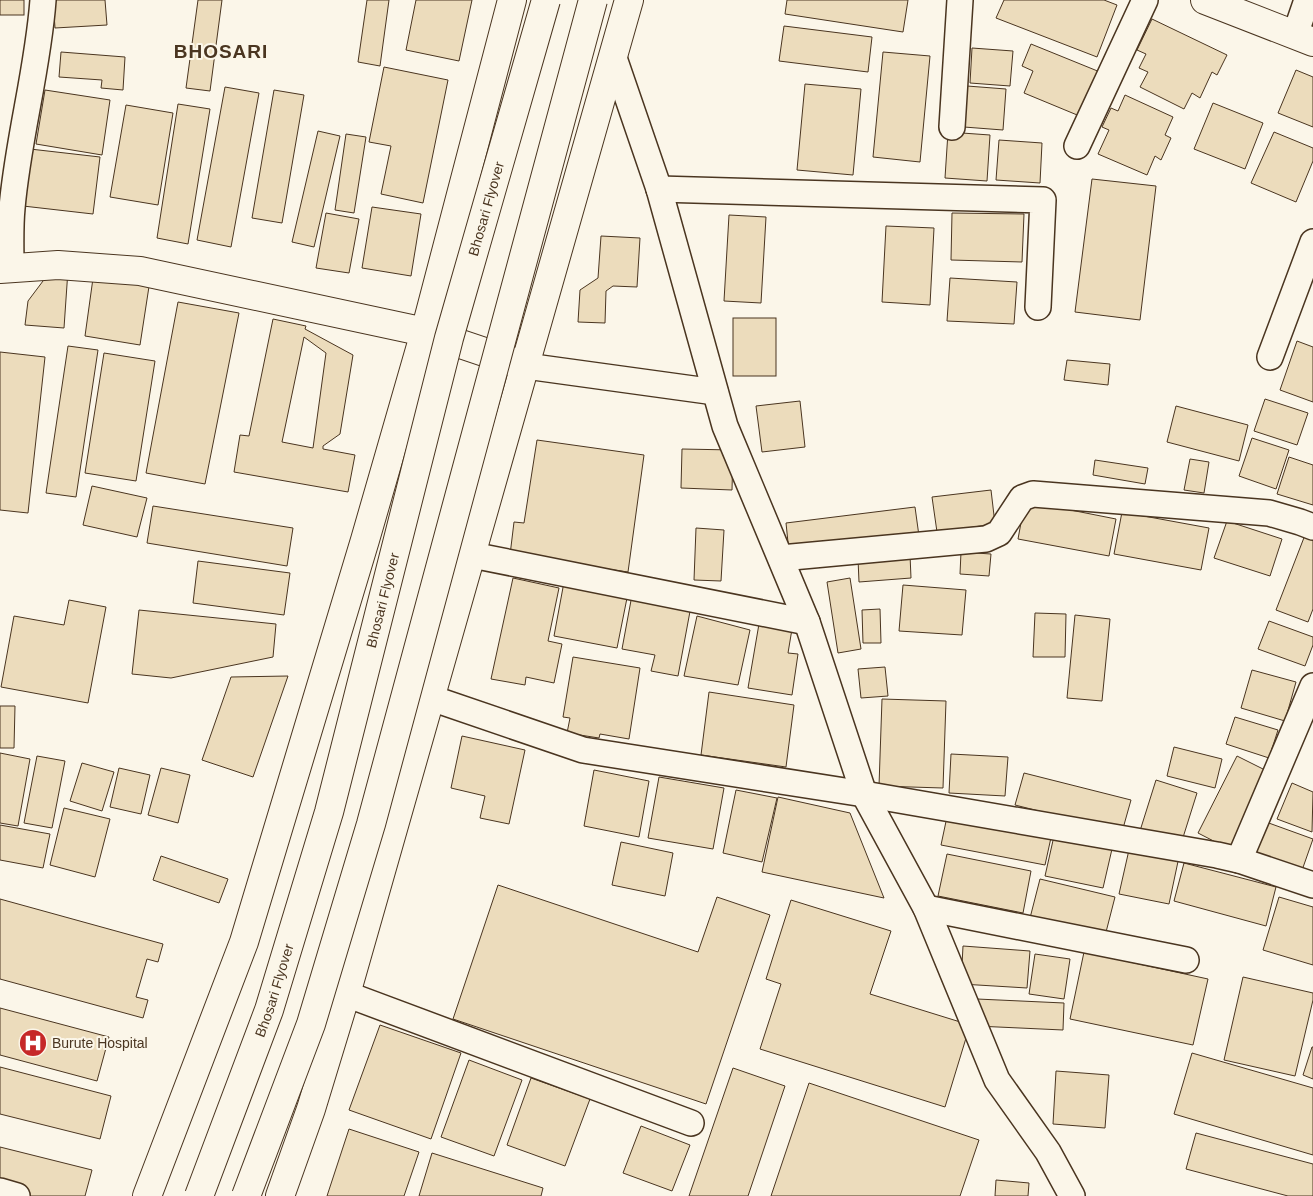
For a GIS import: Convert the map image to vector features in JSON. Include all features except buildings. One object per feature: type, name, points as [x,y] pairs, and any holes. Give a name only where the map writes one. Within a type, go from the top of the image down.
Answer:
[{"type":"main road","points":[[147,1196],[244,942],[366,540],[425,332],[512,0]]},
{"type":"main road","name":"Bhosari Flyover","points":[[199,1196],[269,1010],[329,812],[450,338],[546,0]]},
{"type":"main road","points":[[246,1196],[311,1024],[371,824],[593,0]]},
{"type":"main road","points":[[280,1196],[311,1109],[346,994],[629,0]]},
{"type":"main road","points":[[1205,0],[1304,38]]},
{"type":"main road","points":[[5,269],[58,265],[140,271],[425,332],[526,366]]},
{"type":"street","points":[[5,269],[11,210],[41,30],[43,0]]},
{"type":"street","points":[[952,127],[960,0]]},
{"type":"street","points":[[1077,146],[1145,0]]},
{"type":"street","points":[[1304,38],[1307,0]]},
{"type":"street","points":[[614,55],[659,189],[725,426],[807,622],[864,794],[926,908],[997,1080],[1048,1152],[1072,1196]]},
{"type":"street","points":[[659,189],[1043,200],[1038,307]]},
{"type":"street","points":[[1270,357],[1313,242]]},
{"type":"street","points":[[526,366],[715,392]]},
{"type":"street","points":[[781,558],[986,539],[999,533],[1022,498],[1033,494],[1269,513],[1313,527]]},
{"type":"street","points":[[472,555],[807,622]]},
{"type":"street","points":[[1239,860],[1313,686]]},
{"type":"street","points":[[431,698],[582,750],[864,794],[1239,860],[1313,885]]},
{"type":"street","points":[[926,908],[1186,960]]},
{"type":"street","points":[[346,994],[691,1123]]},
{"type":"street","points":[[0,1192],[17,1196]]},
{"type":"place","name":"Burute Hospital","points":[[33,1043]]},
{"type":"district","name":"BHOSARI","points":[[221,51]]}]
